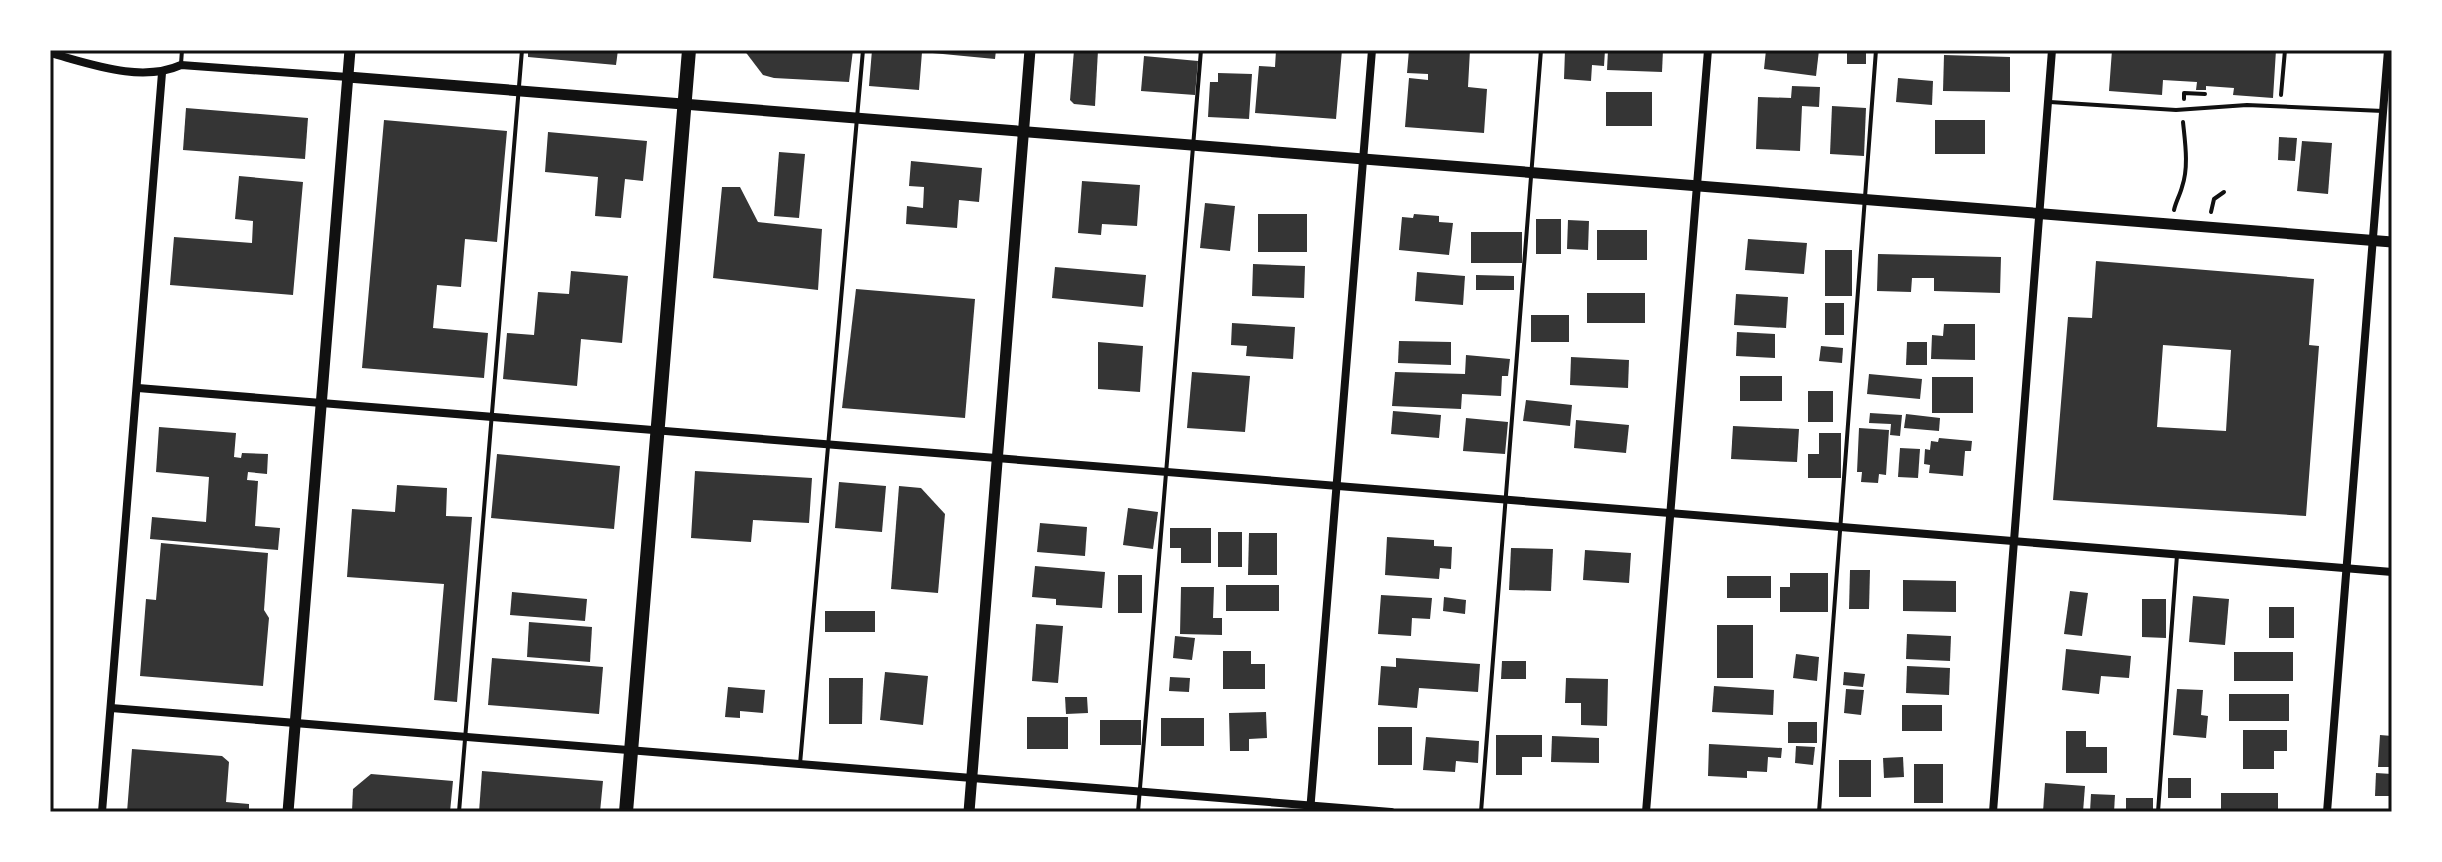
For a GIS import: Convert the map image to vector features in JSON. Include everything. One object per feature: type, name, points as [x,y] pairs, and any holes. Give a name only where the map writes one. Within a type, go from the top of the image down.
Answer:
[{"type":"main road","points":[[626,812],[689,50]]},
{"type":"street","points":[[288,812],[350,50]]},
{"type":"street","points":[[969,812],[1030,50]]},
{"type":"street","points":[[1311,809],[1372,50]]},
{"type":"street","points":[[1646,812],[1708,50]]},
{"type":"street","points":[[1993,812],[2052,50]]},
{"type":"street","points":[[2327,812],[2388,50]]},
{"type":"street","points":[[50,53],[99,66],[162,73],[181,65],[348,77],[2392,242]]},
{"type":"street","points":[[102,812],[162,73]]},
{"type":"street","points":[[138,388],[2392,572]]},
{"type":"street","points":[[111,708],[1140,792],[1311,809],[1391,812]]},
{"type":"lane","points":[[181,65],[182,50]]},
{"type":"lane","points":[[459,812],[522,50]]},
{"type":"lane","points":[[800,764],[863,50]]},
{"type":"lane","points":[[1138,812],[1201,50]]},
{"type":"lane","points":[[1481,812],[1541,50]]},
{"type":"lane","points":[[1819,812],[1876,50]]},
{"type":"lane","points":[[2048,102],[2176,110],[2247,105],[2383,111]]},
{"type":"lane","points":[[2158,812],[2177,555]]},
{"type":"path","points":[[2281,100],[2285,50]]},
{"type":"path","points":[[2169,98],[2184,99],[2184,93],[2212,95]]},
{"type":"path","points":[[2172,225],[2186,161],[2184,122],[2176,110]]},
{"type":"path","points":[[2209,227],[2212,204],[2224,192]]},
{"type":"building","points":[[528,50],[618,50],[616,65],[528,57]]},
{"type":"building","points":[[744,50],[853,50],[849,82],[763,75]]},
{"type":"building","points":[[872,50],[996,50],[995,59],[922,52],[919,90],[869,86]]},
{"type":"building","points":[[1074,50],[1098,50],[1095,106],[1074,104],[1070,100]]},
{"type":"building","points":[[1276,50],[1342,50],[1336,119],[1255,113],[1259,66],[1275,67]]},
{"type":"building","points":[[1409,50],[1470,50],[1468,87],[1487,89],[1484,133],[1405,127],[1409,78],[1428,80],[1428,74],[1407,73]]},
{"type":"building","points":[[1565,50],[1605,50],[1604,66],[1592,65],[1591,81],[1564,79]]},
{"type":"building","points":[[1608,50],[1663,50],[1662,72],[1607,70]]},
{"type":"building","points":[[1766,50],[1819,50],[1816,76],[1764,69]]},
{"type":"building","points":[[1847,50],[1866,50],[1866,64],[1847,64]]},
{"type":"building","points":[[2112,50],[2276,50],[2273,98],[2233,95],[2234,88],[2206,86],[2206,90],[2196,90],[2197,82],[2163,80],[2162,95],[2109,91]]},
{"type":"building","points":[[1944,55],[2010,57],[2010,92],[1943,91]]},
{"type":"building","points":[[1144,56],[1198,61],[1195,95],[1141,91]]},
{"type":"building","points":[[1218,73],[1252,74],[1249,119],[1208,117],[1210,82],[1218,82]]},
{"type":"building","points":[[1898,78],[1933,81],[1932,105],[1896,102]]},
{"type":"building","points":[[1792,86],[1820,87],[1819,107],[1802,106],[1800,151],[1756,149],[1758,97],[1791,98]]},
{"type":"building","points":[[1606,92],[1652,92],[1652,126],[1606,126]]},
{"type":"building","points":[[1832,106],[1866,108],[1864,156],[1830,154]]},
{"type":"building","points":[[186,108],[308,118],[305,159],[183,150]]},
{"type":"building","points":[[384,120],[507,131],[497,242],[465,239],[461,287],[437,285],[433,328],[488,333],[484,378],[362,368]]},
{"type":"building","points":[[1935,120],[1985,120],[1985,154],[1935,154]]},
{"type":"building","points":[[548,132],[647,141],[643,181],[625,179],[621,218],[595,216],[598,177],[545,172]]},
{"type":"building","points":[[2279,137],[2297,138],[2295,161],[2278,160]]},
{"type":"building","points":[[2302,141],[2332,143],[2328,194],[2297,191]]},
{"type":"building","points":[[779,152],[805,154],[799,218],[774,216]]},
{"type":"building","points":[[911,161],[982,168],[979,202],[959,200],[957,228],[906,224],[907,206],[923,208],[924,187],[909,186]]},
{"type":"building","points":[[239,176],[303,182],[293,295],[170,285],[174,237],[252,243],[253,221],[235,219]]},
{"type":"building","points":[[1082,181],[1140,185],[1137,226],[1102,224],[1101,235],[1078,233]]},
{"type":"building","points":[[722,187],[740,187],[758,222],[822,229],[818,290],[713,278]]},
{"type":"building","points":[[1205,203],[1235,206],[1230,251],[1200,248]]},
{"type":"building","points":[[1258,214],[1307,214],[1307,252],[1258,252]]},
{"type":"building","points":[[1414,214],[1439,216],[1439,222],[1453,223],[1449,255],[1399,250],[1402,217],[1413,218]]},
{"type":"building","points":[[1536,219],[1561,219],[1561,254],[1536,254]]},
{"type":"building","points":[[1568,220],[1589,221],[1588,250],[1567,249]]},
{"type":"building","points":[[1597,230],[1647,230],[1647,260],[1597,260]]},
{"type":"building","points":[[1471,232],[1522,232],[1522,263],[1471,263]]},
{"type":"building","points":[[1748,239],[1807,243],[1804,274],[1745,270]]},
{"type":"building","points":[[1825,250],[1852,250],[1852,296],[1825,296]]},
{"type":"building","points":[[1878,254],[2001,257],[2000,293],[1934,291],[1934,278],[1912,278],[1911,292],[1877,291]]},
{"type":"building","points":[[2096,261],[2314,279],[2309,345],[2319,346],[2306,516],[2053,500],[2068,317],[2092,318]],"holes":[[[2163,345],[2231,350],[2226,431],[2157,427]]]},
{"type":"building","points":[[1253,264],[1305,266],[1304,298],[1252,296]]},
{"type":"building","points":[[1055,267],[1146,275],[1143,307],[1052,298]]},
{"type":"building","points":[[571,271],[628,276],[622,343],[581,339],[577,386],[503,379],[507,333],[534,335],[538,292],[569,294]]},
{"type":"building","points":[[1417,272],[1465,276],[1463,305],[1415,301]]},
{"type":"building","points":[[1476,275],[1514,276],[1514,290],[1476,290]]},
{"type":"building","points":[[856,289],[975,299],[965,418],[842,408]]},
{"type":"building","points":[[1587,293],[1645,293],[1645,323],[1587,323]]},
{"type":"building","points":[[1736,294],[1788,297],[1786,328],[1734,325]]},
{"type":"building","points":[[1825,303],[1844,303],[1844,335],[1825,335]]},
{"type":"building","points":[[1531,315],[1569,315],[1569,342],[1531,342]]},
{"type":"building","points":[[1232,323],[1295,327],[1293,359],[1246,356],[1247,346],[1231,345]]},
{"type":"building","points":[[1944,324],[1975,324],[1975,360],[1931,359],[1932,335],[1943,336]]},
{"type":"building","points":[[1737,332],[1775,334],[1775,358],[1736,356]]},
{"type":"building","points":[[1399,341],[1451,342],[1451,365],[1398,363]]},
{"type":"building","points":[[1098,342],[1143,346],[1140,392],[1098,389]]},
{"type":"building","points":[[1907,342],[1927,342],[1927,365],[1906,365]]},
{"type":"building","points":[[1821,346],[1843,348],[1842,363],[1819,361]]},
{"type":"building","points":[[1466,355],[1510,359],[1508,376],[1502,376],[1501,396],[1462,394],[1461,409],[1392,406],[1395,372],[1465,374]]},
{"type":"building","points":[[1571,357],[1629,360],[1628,388],[1570,385]]},
{"type":"building","points":[[1192,372],[1250,376],[1245,432],[1187,428]]},
{"type":"building","points":[[1869,374],[1922,379],[1920,399],[1867,394]]},
{"type":"building","points":[[1740,376],[1782,376],[1782,401],[1740,401]]},
{"type":"building","points":[[1932,377],[1973,377],[1973,413],[1932,413]]},
{"type":"building","points":[[1808,391],[1833,391],[1833,422],[1808,422]]},
{"type":"building","points":[[1526,400],[1572,405],[1570,426],[1523,421]]},
{"type":"building","points":[[1393,411],[1441,415],[1439,438],[1391,434]]},
{"type":"building","points":[[1870,413],[1902,415],[1900,436],[1890,435],[1891,424],[1869,423]]},
{"type":"building","points":[[1906,414],[1940,418],[1939,431],[1904,428]]},
{"type":"building","points":[[1466,418],[1508,422],[1505,454],[1463,451]]},
{"type":"building","points":[[1576,420],[1629,425],[1626,453],[1574,448]]},
{"type":"building","points":[[1733,426],[1799,429],[1797,462],[1731,459]]},
{"type":"building","points":[[159,427],[236,433],[234,457],[241,458],[242,453],[268,454],[267,474],[248,472],[247,480],[258,481],[255,526],[280,528],[278,550],[150,539],[152,517],[206,522],[209,477],[156,472]]},
{"type":"building","points":[[1859,428],[1889,430],[1886,475],[1879,474],[1878,483],[1861,482],[1862,472],[1857,472]]},
{"type":"building","points":[[1819,433],[1841,433],[1841,478],[1808,478],[1808,454],[1819,454]]},
{"type":"building","points":[[1939,438],[1972,441],[1971,451],[1965,451],[1963,476],[1929,473],[1930,465],[1924,464],[1925,449],[1930,450],[1931,441],[1938,442]]},
{"type":"building","points":[[1900,448],[1920,449],[1918,478],[1898,477]]},
{"type":"building","points":[[497,454],[620,466],[614,529],[491,518]]},
{"type":"building","points":[[695,471],[812,478],[809,523],[753,520],[751,542],[691,538]]},
{"type":"building","points":[[839,482],[886,486],[882,532],[835,528]]},
{"type":"building","points":[[397,485],[447,488],[446,516],[472,517],[457,702],[434,700],[444,584],[347,577],[352,509],[395,512]]},
{"type":"building","points":[[899,486],[921,488],[945,514],[938,593],[891,589]]},
{"type":"building","points":[[1128,508],[1158,512],[1153,549],[1123,545]]},
{"type":"building","points":[[1040,523],[1087,527],[1085,556],[1037,552]]},
{"type":"building","points":[[1170,528],[1211,528],[1211,563],[1181,563],[1181,548],[1170,548]]},
{"type":"building","points":[[1218,532],[1242,532],[1242,567],[1218,567]]},
{"type":"building","points":[[1249,533],[1277,533],[1277,575],[1248,575]]},
{"type":"building","points":[[1387,537],[1434,540],[1434,546],[1452,547],[1451,569],[1440,568],[1439,579],[1385,575]]},
{"type":"building","points":[[161,543],[268,553],[264,610],[269,618],[263,686],[140,676],[146,599],[156,600]]},
{"type":"building","points":[[1511,548],[1553,549],[1551,591],[1509,590]]},
{"type":"building","points":[[1585,550],[1631,553],[1629,583],[1583,580]]},
{"type":"building","points":[[1035,566],[1105,572],[1102,608],[1056,605],[1056,599],[1032,597]]},
{"type":"building","points":[[1850,570],[1870,570],[1869,609],[1849,609]]},
{"type":"building","points":[[1790,573],[1828,573],[1828,612],[1780,612],[1780,587],[1790,587]]},
{"type":"building","points":[[1118,575],[1142,575],[1142,613],[1118,613]]},
{"type":"building","points":[[1727,576],[1771,576],[1771,598],[1727,598]]},
{"type":"building","points":[[1903,580],[1956,581],[1956,612],[1903,611]]},
{"type":"building","points":[[1226,585],[1279,585],[1279,611],[1226,611]]},
{"type":"building","points":[[1181,587],[1214,587],[1213,618],[1222,618],[1222,635],[1180,634]]},
{"type":"building","points":[[2070,591],[2088,593],[2082,636],[2064,634]]},
{"type":"building","points":[[512,592],[587,599],[585,621],[510,615]]},
{"type":"building","points":[[1381,595],[1432,598],[1430,619],[1412,618],[1411,636],[1378,634]]},
{"type":"building","points":[[2193,596],[2229,599],[2225,645],[2189,642]]},
{"type":"building","points":[[1444,597],[1466,600],[1465,614],[1443,611]]},
{"type":"building","points":[[2142,599],[2166,599],[2166,638],[2142,637]]},
{"type":"building","points":[[2269,607],[2294,607],[2294,638],[2269,638]]},
{"type":"building","points":[[825,611],[875,611],[875,632],[825,632]]},
{"type":"building","points":[[529,622],[592,627],[590,662],[527,657]]},
{"type":"building","points":[[1036,624],[1063,626],[1058,683],[1032,681]]},
{"type":"building","points":[[1717,625],[1753,625],[1753,678],[1717,678]]},
{"type":"building","points":[[1907,634],[1951,636],[1950,661],[1906,659]]},
{"type":"building","points":[[1175,636],[1195,638],[1192,660],[1173,658]]},
{"type":"building","points":[[2066,649],[2131,656],[2129,678],[2101,676],[2099,694],[2062,690]]},
{"type":"building","points":[[1223,651],[1251,651],[1251,664],[1265,664],[1265,689],[1223,689]]},
{"type":"building","points":[[2234,652],[2293,652],[2293,681],[2234,681]]},
{"type":"building","points":[[1796,654],[1819,657],[1817,681],[1793,678]]},
{"type":"building","points":[[492,658],[603,667],[599,714],[488,705]]},
{"type":"building","points":[[1396,658],[1480,664],[1478,692],[1419,688],[1417,708],[1378,705],[1381,666],[1396,667]]},
{"type":"building","points":[[1502,661],[1526,661],[1526,679],[1501,679]]},
{"type":"building","points":[[1907,666],[1950,668],[1949,695],[1906,693]]},
{"type":"building","points":[[885,672],[928,676],[923,725],[880,720]]},
{"type":"building","points":[[1844,672],[1865,674],[1863,687],[1843,685]]},
{"type":"building","points":[[1170,677],[1190,678],[1189,692],[1169,691]]},
{"type":"building","points":[[829,678],[863,678],[862,724],[829,724]]},
{"type":"building","points":[[1566,678],[1608,679],[1607,726],[1581,725],[1581,703],[1565,703]]},
{"type":"building","points":[[1714,686],[1774,690],[1773,715],[1712,712]]},
{"type":"building","points":[[728,687],[765,690],[763,713],[740,711],[740,718],[725,717]]},
{"type":"building","points":[[1846,689],[1864,690],[1861,715],[1844,713]]},
{"type":"building","points":[[2177,689],[2203,690],[2201,715],[2208,716],[2206,738],[2173,735]]},
{"type":"building","points":[[2229,694],[2289,694],[2289,721],[2229,721]]},
{"type":"building","points":[[1065,697],[1087,697],[1088,713],[1066,714]]},
{"type":"building","points":[[1902,705],[1942,705],[1942,731],[1902,731]]},
{"type":"building","points":[[1266,712],[1267,738],[1249,739],[1249,751],[1230,751],[1229,713]]},
{"type":"building","points":[[1027,717],[1068,717],[1068,749],[1027,749]]},
{"type":"building","points":[[1161,718],[1204,718],[1204,746],[1161,746]]},
{"type":"building","points":[[1100,720],[1141,720],[1141,745],[1100,745]]},
{"type":"building","points":[[1788,722],[1817,722],[1817,743],[1788,743]]},
{"type":"building","points":[[1378,727],[1412,727],[1412,765],[1378,765]]},
{"type":"building","points":[[2243,730],[2287,730],[2287,751],[2274,751],[2274,769],[2243,769]]},
{"type":"building","points":[[2066,731],[2086,731],[2086,747],[2107,747],[2107,773],[2066,773]]},
{"type":"building","points":[[1496,735],[1542,735],[1542,757],[1522,757],[1522,775],[1496,775]]},
{"type":"building","points":[[2380,735],[2392,736],[2392,767],[2378,767]]},
{"type":"building","points":[[1552,736],[1599,738],[1599,763],[1551,762]]},
{"type":"building","points":[[1426,737],[1479,741],[1478,763],[1456,761],[1455,772],[1423,770]]},
{"type":"building","points":[[1709,744],[1782,748],[1781,758],[1768,757],[1767,772],[1747,771],[1747,778],[1708,776]]},
{"type":"building","points":[[1796,746],[1815,747],[1813,765],[1795,763]]},
{"type":"building","points":[[132,749],[222,756],[229,762],[226,802],[249,804],[249,812],[127,812]]},
{"type":"building","points":[[1903,757],[1904,777],[1884,778],[1883,758]]},
{"type":"building","points":[[1839,760],[1871,760],[1871,797],[1839,797]]},
{"type":"building","points":[[1914,764],[1943,764],[1943,803],[1914,803]]},
{"type":"building","points":[[482,771],[603,781],[600,812],[479,812]]},
{"type":"building","points":[[2376,773],[2392,774],[2392,796],[2375,796]]},
{"type":"building","points":[[371,774],[453,781],[450,812],[352,812],[353,789]]},
{"type":"building","points":[[2168,778],[2191,778],[2191,798],[2168,798]]},
{"type":"building","points":[[2045,783],[2085,786],[2083,812],[2043,812]]},
{"type":"building","points":[[2221,793],[2278,793],[2278,812],[2221,812]]},
{"type":"building","points":[[2091,794],[2115,795],[2114,812],[2090,812]]},
{"type":"building","points":[[2126,798],[2153,798],[2153,812],[2126,812]]}]
